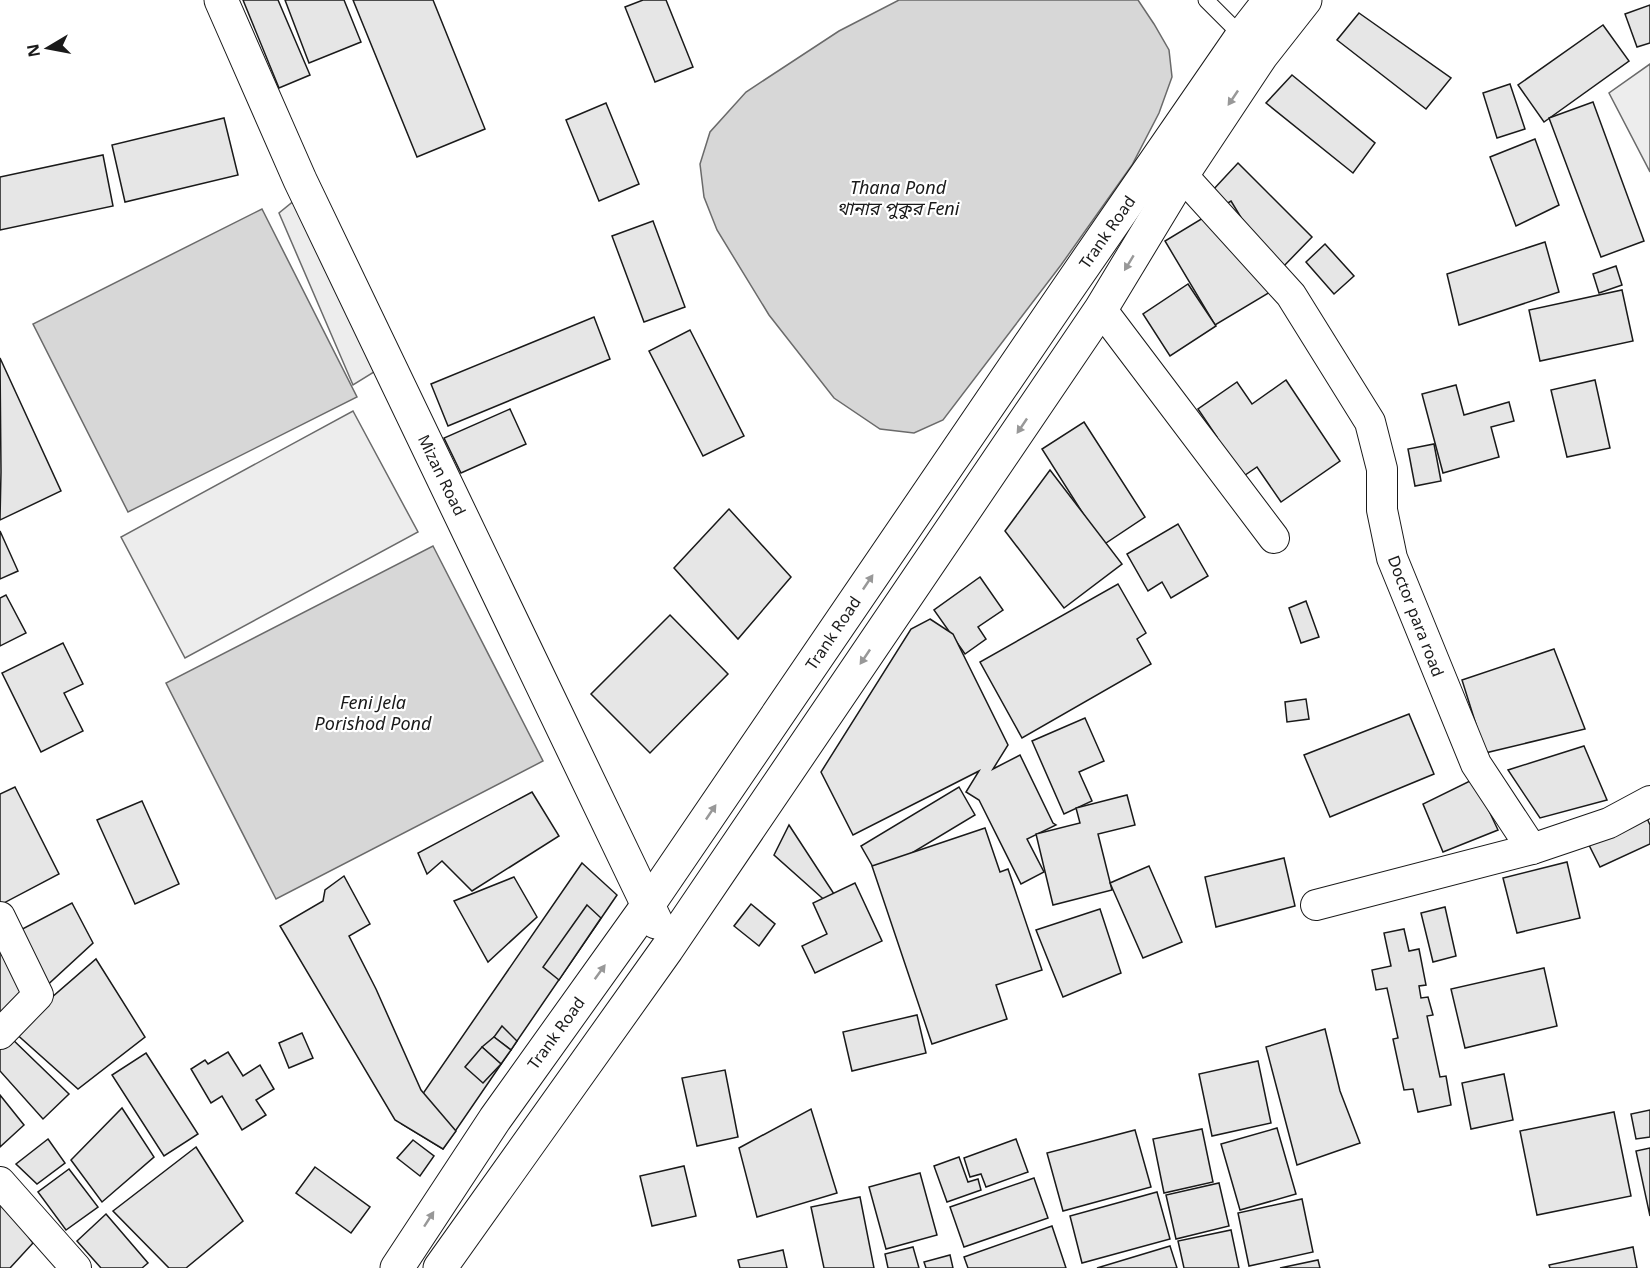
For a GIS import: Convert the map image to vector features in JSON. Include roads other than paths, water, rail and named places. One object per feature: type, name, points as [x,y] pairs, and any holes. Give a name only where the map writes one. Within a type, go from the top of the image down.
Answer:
[{"type":"main road","name":"Mizan Road","points":[[222,0],[300,180],[648,905],[667,949]]},
{"type":"main road","name":"Trank Road","points":[[445,1265],[667,949],[1101,309],[1182,175],[1252,46],[1270,0]]},
{"type":"main road","name":"Trank Road","points":[[397,1268],[495,1119],[648,905],[1060,300],[1252,46],[1305,0]]},
{"type":"street","name":"Doctor para road","points":[[1182,175],[1291,295],[1370,422],[1382,468],[1382,510],[1392,558],[1476,764],[1532,849]]},
{"type":"street","points":[[1101,309],[1274,538]]},
{"type":"street","points":[[1316,904],[1532,849],[1609,823],[1650,801]]},
{"type":"street","points":[[0,917],[38,995],[0,1034]]},
{"type":"street","points":[[0,1182],[76,1268]]},
{"type":"lane","points":[[1206,0],[1252,46]]},
{"type":"water","name":"Thana Pond থানার পুকুর Feni","points":[[899,0],[1138,0],[1169,50],[1172,77],[1159,113],[1132,165],[1061,265],[943,420],[914,433],[880,429],[834,398],[769,315],[717,230],[704,197],[700,164],[710,132],[746,92],[839,31]]},
{"type":"water","points":[[262,209],[357,397],[128,512],[33,324]]},
{"type":"water","name":"Feni Jela Porishod Pond","points":[[433,546],[543,761],[276,899],[166,683]]}]
